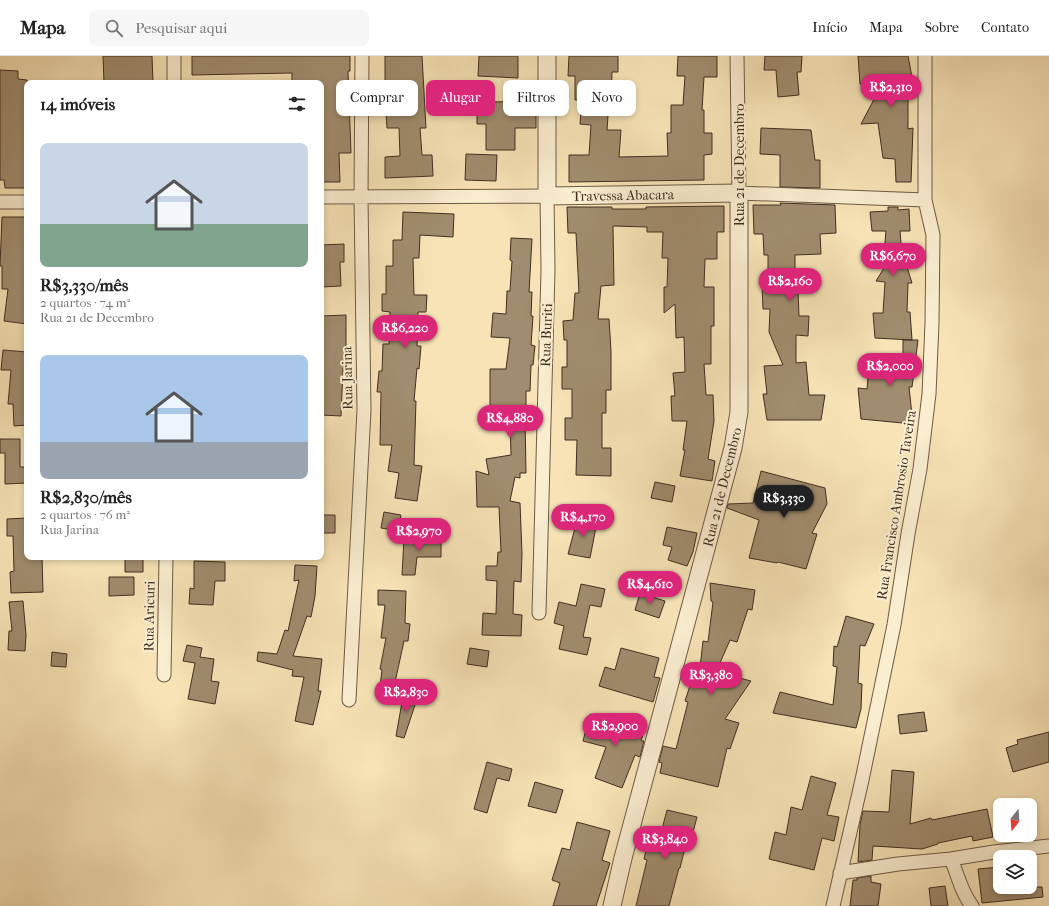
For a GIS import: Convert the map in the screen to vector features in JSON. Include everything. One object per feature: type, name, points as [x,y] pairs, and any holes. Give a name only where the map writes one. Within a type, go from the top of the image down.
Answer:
[{"type":"street","points":[[174,56],[174,80]]},
{"type":"street","name":"Rua Jarina","points":[[349,700],[364,410],[361,197],[362,56]]},
{"type":"street","name":"Rua Buriti","points":[[539,613],[548,270],[547,56]]},
{"type":"street","name":"Rua 21 de Decembro","points":[[612,906],[623,858],[733,448],[739,412],[740,193],[739,88],[737,56]]},
{"type":"street","name":"Rua Francisco Ambrosio Taveira","points":[[833,906],[862,780],[894,625],[925,431],[929,394],[933,286],[933,235],[925,200],[925,56]]},
{"type":"street","name":"Travessa Abacara","points":[[324,198],[740,193],[925,200]]},
{"type":"street","points":[[0,202],[24,202]]},
{"type":"street","name":"Rua Aricuri","points":[[164,675],[166,560]]},
{"type":"street","points":[[840,873],[898,864],[951,859],[1049,846]]},
{"type":"street","points":[[951,859],[963,892],[972,906]]},
{"type":"building","points":[[103,56],[152,56],[153,80],[104,80]]},
{"type":"building","points":[[192,56],[350,56],[348,80],[336,80],[336,116],[350,116],[351,153],[339,153],[340,182],[324,182],[324,80],[292,80],[292,73],[192,75]]},
{"type":"building","points":[[385,56],[422,56],[426,128],[420,128],[422,155],[432,155],[433,176],[385,178],[385,157],[400,156],[399,128],[387,128],[386,116],[418,116],[418,80],[385,80]]},
{"type":"building","points":[[479,56],[518,56],[518,78],[478,76]]},
{"type":"building","points":[[569,56],[618,56],[618,72],[612,72],[612,80],[577,80],[577,100],[575,100],[575,76],[568,76]]},
{"type":"building","points":[[678,56],[717,56],[717,77],[704,77],[702,110],[704,110],[704,133],[712,133],[712,154],[704,155],[704,180],[569,182],[569,155],[589,155],[591,125],[580,124],[581,116],[608,116],[607,130],[621,130],[619,157],[668,156],[667,133],[671,133],[671,105],[683,105],[685,76],[677,76]]},
{"type":"building","points":[[765,56],[802,56],[801,72],[797,72],[799,95],[778,97],[776,70],[764,70]]},
{"type":"building","points":[[858,56],[908,56],[914,88],[908,87],[908,129],[913,128],[911,182],[896,182],[895,159],[883,158],[878,123],[861,124],[881,86],[860,84]]},
{"type":"building","points":[[0,70],[18,71],[18,79],[27,80],[24,80],[24,188],[5,188],[4,180],[0,180]]},
{"type":"building","points":[[495,102],[503,102],[503,116],[536,116],[536,128],[515,128],[515,150],[486,150],[486,124],[477,124],[477,116],[495,116]]},
{"type":"building","points":[[761,128],[811,130],[815,160],[820,160],[820,188],[780,187],[780,155],[760,154]]},
{"type":"building","points":[[466,154],[497,155],[496,181],[465,180]]},
{"type":"building","points":[[780,203],[835,205],[836,233],[820,234],[821,254],[795,255],[795,291],[798,290],[799,316],[809,316],[808,336],[796,335],[796,363],[806,362],[809,395],[825,395],[821,420],[767,420],[763,394],[767,394],[764,366],[783,365],[769,332],[770,309],[763,309],[762,286],[768,286],[768,255],[764,255],[763,234],[754,234],[753,205],[781,205]]},
{"type":"building","points":[[724,206],[724,232],[717,232],[717,259],[705,259],[704,287],[714,287],[714,326],[711,326],[711,364],[704,364],[706,395],[713,395],[714,421],[708,459],[715,461],[712,481],[680,476],[685,450],[683,450],[687,421],[672,421],[671,396],[675,396],[673,373],[685,372],[684,337],[676,338],[675,304],[664,313],[664,287],[667,287],[668,258],[662,258],[663,232],[647,232],[647,227],[613,226],[614,285],[601,286],[598,319],[609,319],[611,351],[611,390],[606,390],[606,413],[602,413],[602,448],[611,448],[611,476],[576,475],[577,440],[565,440],[565,418],[572,418],[572,389],[562,389],[562,367],[567,367],[567,340],[564,340],[563,321],[573,320],[575,293],[579,293],[576,233],[568,233],[567,207],[646,209],[646,207]]},
{"type":"building","points":[[888,207],[898,207],[898,210],[909,209],[910,231],[900,231],[903,267],[907,267],[912,283],[908,283],[907,312],[910,312],[912,340],[875,338],[873,313],[883,313],[885,282],[876,281],[892,255],[884,254],[886,231],[872,231],[870,212],[888,211]]},
{"type":"building","points":[[403,212],[454,214],[453,237],[420,235],[419,258],[413,258],[414,295],[427,295],[426,312],[418,312],[417,346],[421,346],[414,401],[416,401],[414,465],[422,466],[417,501],[395,498],[399,473],[388,471],[392,445],[380,445],[381,392],[377,392],[379,371],[382,371],[383,344],[389,344],[390,312],[382,311],[382,294],[386,294],[386,266],[393,266],[393,240],[402,240]]},
{"type":"building","points":[[2,217],[24,217],[24,324],[4,321],[8,289],[2,289],[2,266],[0,266]]},
{"type":"building","points":[[511,238],[532,239],[529,292],[532,292],[531,316],[533,316],[531,345],[535,346],[533,365],[531,365],[530,391],[526,391],[526,473],[520,473],[520,478],[515,477],[510,501],[520,503],[522,554],[521,582],[514,581],[513,614],[522,615],[521,636],[482,635],[483,613],[496,614],[497,581],[486,580],[486,566],[497,566],[498,552],[501,552],[499,507],[477,507],[476,471],[489,475],[486,459],[511,455],[510,418],[490,418],[490,369],[506,369],[510,338],[491,337],[493,313],[506,314],[507,291],[510,291],[512,261],[510,260]]},
{"type":"building","points":[[344,244],[344,262],[340,262],[341,286],[324,287],[324,245]]},
{"type":"building","points":[[346,315],[346,368],[343,368],[341,416],[324,415],[324,316]]},
{"type":"building","points":[[903,340],[918,340],[912,387],[909,387],[913,424],[861,419],[858,388],[867,389],[869,366],[877,367],[876,356],[900,354],[903,363]]},
{"type":"building","points":[[3,350],[24,352],[24,425],[14,426],[13,404],[8,404],[11,370],[1,370]]},
{"type":"building","points":[[0,439],[20,439],[20,467],[24,467],[24,483],[5,484],[5,453],[0,453]]},
{"type":"building","points":[[761,471],[825,488],[827,504],[812,533],[817,534],[806,569],[778,562],[749,558],[759,520],[727,508],[728,504],[753,503]]},
{"type":"building","points":[[655,482],[675,486],[672,502],[651,498]]},
{"type":"building","points":[[384,512],[401,515],[398,531],[381,528]]},
{"type":"building","points":[[324,515],[335,515],[335,533],[324,533]]},
{"type":"building","points":[[578,517],[597,522],[590,558],[568,554]]},
{"type":"building","points":[[24,518],[24,560],[42,560],[43,592],[11,593],[10,572],[14,571],[13,536],[7,536],[7,519]]},
{"type":"building","points":[[667,527],[697,533],[693,552],[687,566],[668,560],[672,547],[663,545]]},
{"type":"building","points":[[404,538],[441,538],[441,557],[417,557],[415,575],[402,575]]},
{"type":"building","points":[[125,560],[143,560],[143,572],[125,572]]},
{"type":"building","points":[[194,561],[225,562],[225,581],[215,581],[213,605],[189,604],[190,588],[194,589]]},
{"type":"building","points":[[295,565],[317,566],[315,596],[311,617],[307,616],[293,656],[322,659],[318,691],[321,691],[313,725],[295,721],[304,677],[292,676],[293,670],[257,661],[258,652],[277,654],[285,630],[288,631],[299,580],[294,581]]},
{"type":"building","points":[[109,577],[134,577],[134,595],[109,596]]},
{"type":"building","points":[[710,583],[755,590],[752,610],[748,609],[737,642],[730,640],[716,672],[751,681],[725,719],[739,723],[730,749],[727,748],[718,787],[660,773],[662,763],[659,762],[663,746],[676,749],[688,702],[685,701],[696,667],[700,668],[703,641],[708,642],[713,602],[711,601]]},
{"type":"building","points":[[581,584],[605,589],[601,607],[590,605],[583,637],[591,638],[587,655],[559,649],[564,626],[554,623],[559,602],[576,606]]},
{"type":"building","points":[[378,590],[406,591],[405,623],[410,624],[408,641],[404,641],[392,696],[379,694],[382,670],[380,669],[386,638],[381,638],[385,605],[378,605]]},
{"type":"building","points":[[640,593],[665,601],[659,618],[635,610]]},
{"type":"building","points":[[23,601],[26,635],[25,651],[8,650],[9,631],[12,631],[9,602]]},
{"type":"building","points":[[846,616],[874,624],[865,646],[860,645],[858,683],[862,684],[861,709],[856,728],[773,713],[780,692],[833,705],[837,667],[833,666],[834,646],[837,647]]},
{"type":"building","points":[[187,645],[202,648],[200,657],[214,659],[211,681],[219,682],[215,704],[188,699],[195,663],[183,661]]},
{"type":"building","points":[[470,648],[489,651],[487,667],[467,664]]},
{"type":"building","points":[[621,648],[659,658],[654,677],[660,678],[653,702],[599,686],[605,667],[615,670]]},
{"type":"building","points":[[52,652],[67,654],[66,667],[51,666]]},
{"type":"building","points":[[404,691],[418,696],[404,738],[396,736]]},
{"type":"building","points":[[924,712],[927,731],[900,734],[898,715]]},
{"type":"building","points":[[590,714],[645,728],[641,741],[644,741],[640,757],[635,755],[622,788],[595,778],[606,747],[583,741]]},
{"type":"building","points":[[1049,732],[1049,762],[1013,772],[1006,748],[1018,744],[1017,740]]},
{"type":"building","points":[[487,762],[512,769],[509,781],[497,778],[487,813],[474,809]]},
{"type":"building","points":[[892,770],[914,772],[910,824],[931,818],[932,820],[987,809],[993,837],[973,841],[972,836],[938,843],[922,849],[873,846],[872,860],[858,862],[860,825],[863,811],[889,812]]},
{"type":"building","points":[[811,776],[836,783],[827,815],[839,817],[834,841],[822,838],[814,870],[769,859],[775,832],[786,835],[791,807],[802,810]]},
{"type":"building","points":[[535,782],[563,790],[556,813],[528,806]]},
{"type":"building","points":[[667,810],[697,817],[691,840],[687,840],[669,906],[636,906],[647,860],[644,859],[649,838],[659,840]]},
{"type":"building","points":[[577,822],[610,831],[602,860],[610,863],[596,906],[553,906],[560,883],[552,880],[562,848],[570,850]]},
{"type":"building","points":[[993,868],[993,894],[1037,894],[1037,887],[1042,887],[1043,897],[982,903],[978,869]]},
{"type":"building","points":[[871,876],[871,882],[881,884],[878,906],[850,906],[853,880]]},
{"type":"building","points":[[945,886],[948,906],[931,906],[929,888]]}]
